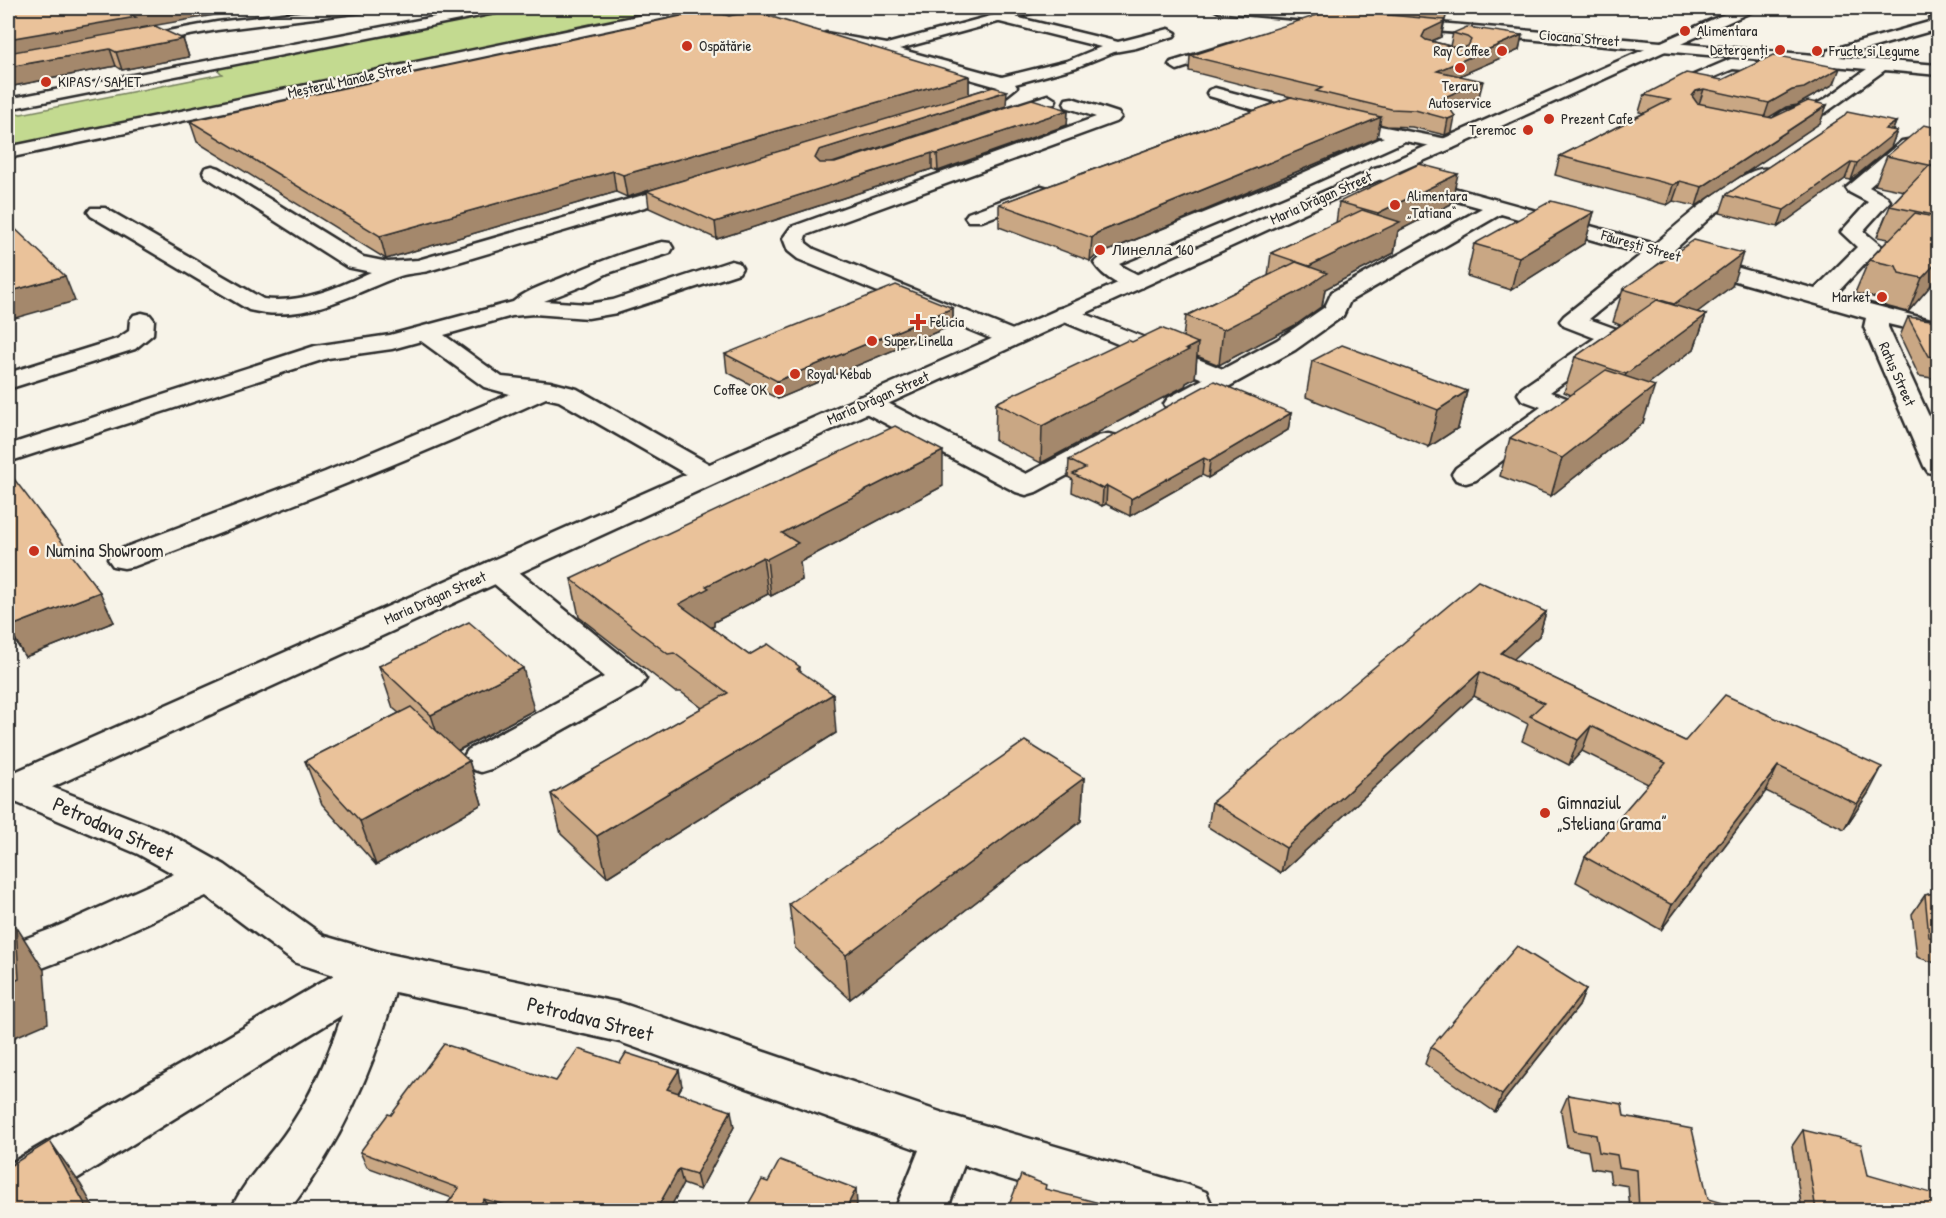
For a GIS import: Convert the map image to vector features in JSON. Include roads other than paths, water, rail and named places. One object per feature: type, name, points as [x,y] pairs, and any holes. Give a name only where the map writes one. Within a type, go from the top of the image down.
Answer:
[{"type":"main road","points":[[112,45],[217,26],[362,8]]},
{"type":"main road","points":[[8,104],[500,8]]},
{"type":"main road","name":"Meșterul Manole Street","points":[[8,153],[693,8]]},
{"type":"main road","points":[[890,49],[894,45],[1035,8]]},
{"type":"main road","name":"Ciocana Street","points":[[1219,8],[1813,59],[1875,70],[1914,68],[1938,70]]},
{"type":"main road","name":"Maria Drăgan Street","points":[[12,789],[1135,282],[1749,8]]},
{"type":"main road","points":[[1308,15],[1289,29],[1360,35]]},
{"type":"main road","points":[[1813,59],[1936,25],[1938,15]]},
{"type":"main road","points":[[997,17],[1106,43],[1112,45],[1111,48]]},
{"type":"main road","points":[[930,20],[959,28]]},
{"type":"main road","points":[[1447,41],[1474,29]]},
{"type":"main road","points":[[1002,82],[1072,64],[1111,48],[1131,45],[1169,33]]},
{"type":"main road","points":[[824,36],[890,49],[894,53],[1002,82],[1009,87],[1001,92],[945,109]]},
{"type":"main road","points":[[1177,65],[1251,41]]},
{"type":"main road","points":[[1914,68],[1938,61]]},
{"type":"main road","points":[[1695,80],[1731,64],[1806,74],[1875,70]]},
{"type":"main road","points":[[1766,129],[1792,113],[1820,109],[1875,70]]},
{"type":"main road","points":[[1215,93],[1268,107],[1297,110],[1331,118]]},
{"type":"main road","points":[[984,121],[1048,100]]},
{"type":"main road","points":[[1011,338],[807,254],[796,246],[794,238],[798,231],[1112,117],[1072,103]]},
{"type":"main road","points":[[1235,119],[1268,107]]},
{"type":"main road","points":[[1364,127],[1447,144]]},
{"type":"main road","points":[[1135,282],[1118,275],[1105,263],[1304,180],[1402,136]]},
{"type":"main road","points":[[1820,297],[1870,246],[1851,232],[1880,201],[1856,188],[1908,145],[1938,151]]},
{"type":"main road","points":[[1466,474],[1560,405],[1532,394],[1613,336],[1572,321],[1660,251],[1707,210],[1773,165]]},
{"type":"main road","points":[[909,168],[941,179]]},
{"type":"main road","points":[[212,172],[355,262],[377,269],[395,270],[420,266],[711,181]]},
{"type":"main road","name":"Făurești Street","points":[[1378,173],[1878,314],[1934,322]]},
{"type":"main road","points":[[975,217],[1061,184]]},
{"type":"main road","points":[[867,403],[1026,486],[1225,379],[1297,350],[1335,311],[1340,297],[1499,207]]},
{"type":"main road","points":[[98,212],[258,305],[274,309],[289,308],[324,299],[395,270]]},
{"type":"main road","points":[[521,308],[524,302],[532,297],[577,280],[600,268],[662,248]]},
{"type":"main road","points":[[8,454],[324,351],[392,342],[490,314],[521,308],[588,311],[616,306],[731,268]]},
{"type":"main road","points":[[1065,314],[1225,379]]},
{"type":"main road","name":"Ratuș Street","points":[[1878,314],[1876,327],[1938,466]]},
{"type":"main road","points":[[8,381],[126,344],[141,334],[142,320]]},
{"type":"main road","points":[[425,333],[493,382],[512,387],[543,388],[568,395],[708,475]]},
{"type":"main road","points":[[124,559],[312,488],[489,415],[543,388]]},
{"type":"main road","points":[[481,759],[628,678],[497,570]]},
{"type":"main road","name":"Petrodava Street","points":[[12,789],[152,843],[210,876],[310,950],[379,970],[621,1023],[949,1138],[1188,1210]]},
{"type":"main road","points":[[8,963],[69,940],[210,876]]},
{"type":"main road","points":[[8,1193],[379,970]]},
{"type":"main road","points":[[257,1210],[279,1183],[326,1113],[351,1060],[379,970]]},
{"type":"main road","points":[[921,1210],[949,1138]]},
{"type":"place","name":"Alimentara","points":[[1685,31]]},
{"type":"place","name":"Ospătărie","points":[[687,46]]},
{"type":"place","name":"Detergenți","points":[[1780,50]]},
{"type":"place","name":"Ray Coffee","points":[[1502,51]]},
{"type":"place","name":"Fructe si Legume","points":[[1817,51]]},
{"type":"place","name":"Teraru Autoservice","points":[[1460,68]]},
{"type":"place","name":"KIPAS / SAMET","points":[[46,82]]},
{"type":"place","name":"Prezent Cafe","points":[[1549,119]]},
{"type":"place","name":"Teremoc","points":[[1528,130]]},
{"type":"place","name":"Alimentara „Tatiana“","points":[[1395,205]]},
{"type":"place","name":"Линелла 160","points":[[1100,250]]},
{"type":"place","name":"Market","points":[[1882,297]]},
{"type":"place","name":"Felicia","points":[[918,322]]},
{"type":"place","name":"Super Linella","points":[[872,341]]},
{"type":"place","name":"Royal Kebab","points":[[795,374]]},
{"type":"place","name":"Coffee OK","points":[[779,390]]},
{"type":"place","name":"Numina Showroom","points":[[34,551]]},
{"type":"place","name":"Gimnaziul „Steliana Grama”","points":[[1545,813]]}]
